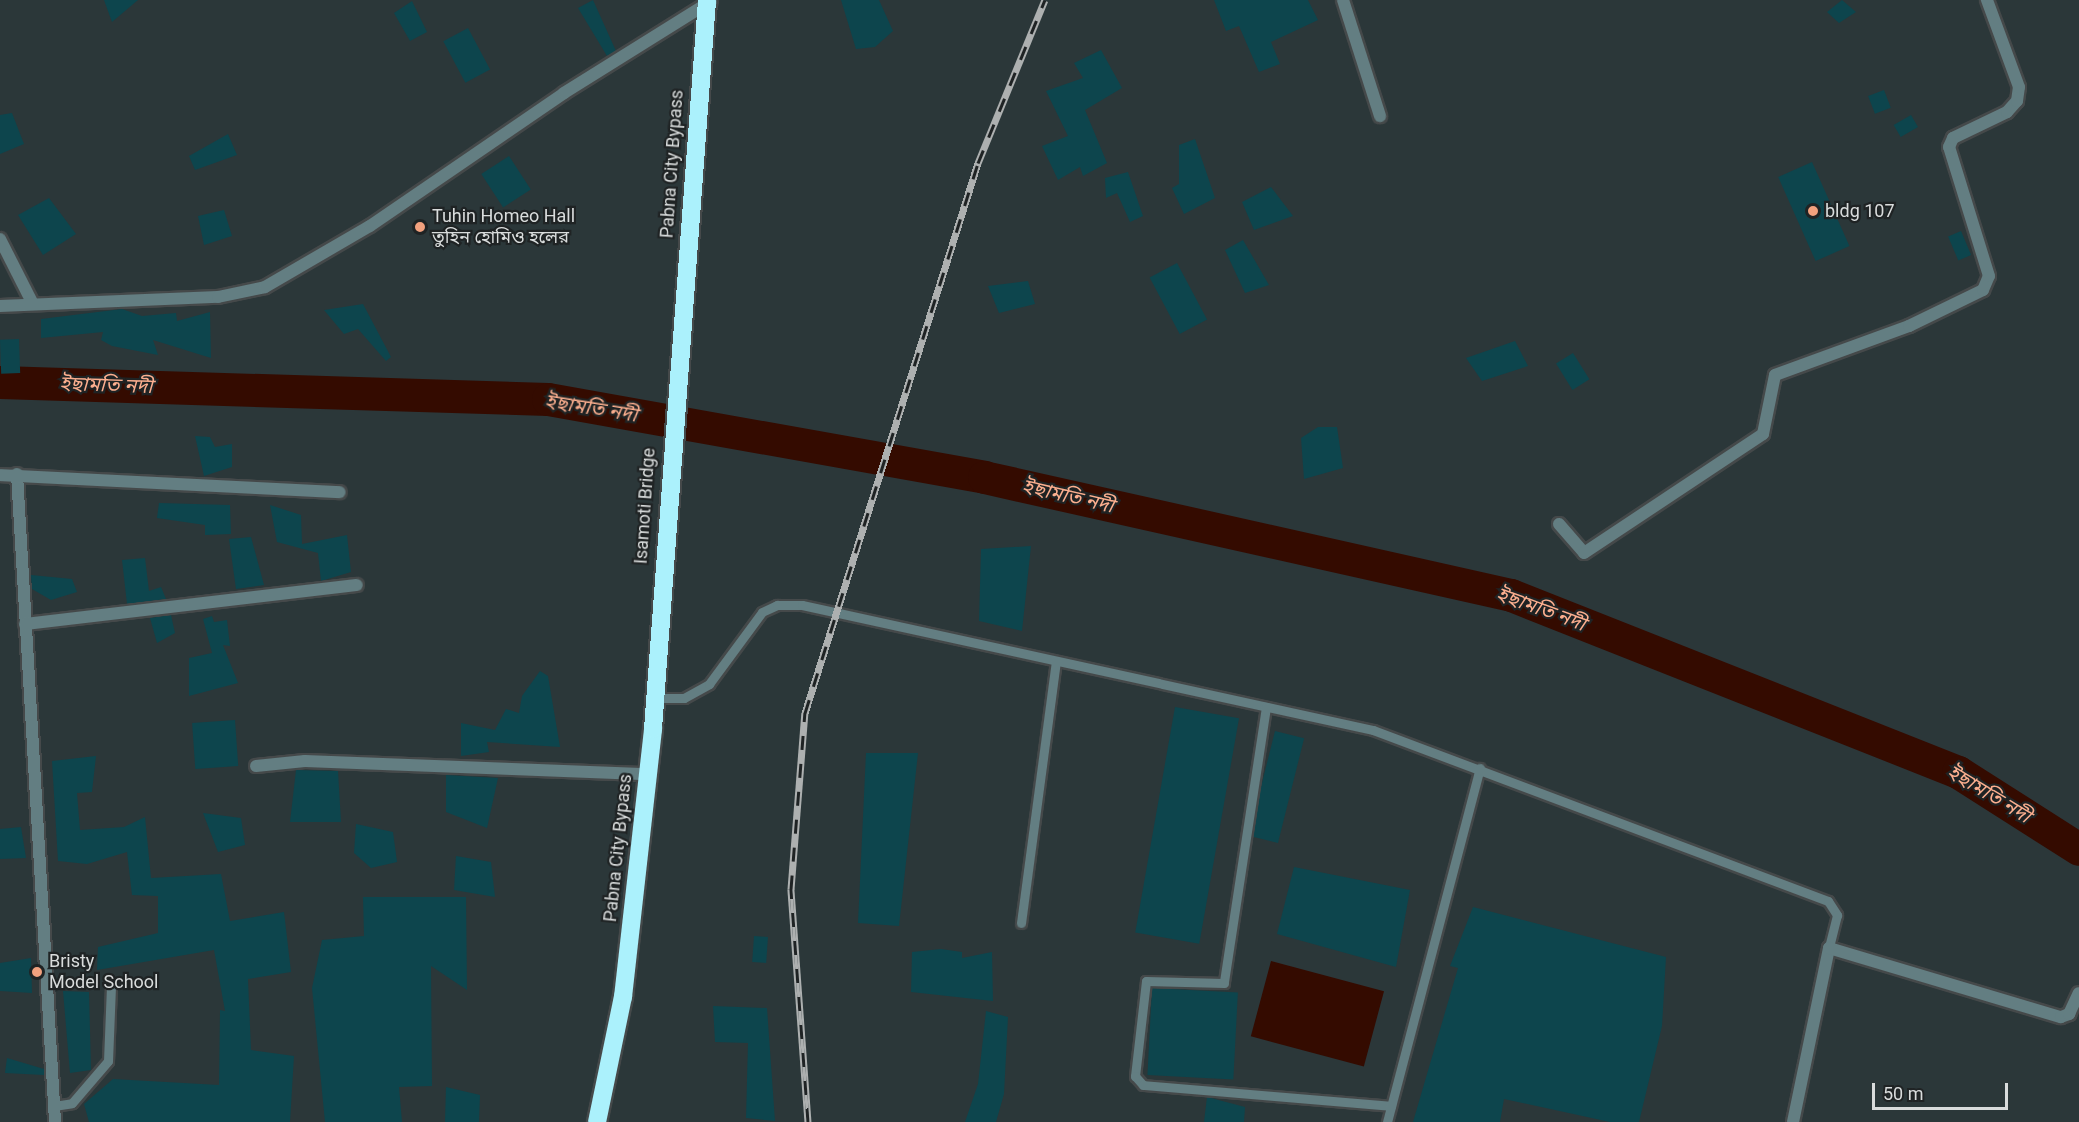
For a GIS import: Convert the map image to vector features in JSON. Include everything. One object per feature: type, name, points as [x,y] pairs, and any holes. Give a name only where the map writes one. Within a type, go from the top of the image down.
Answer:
[{"type":"highway","name":"Pabna City Bypass","points":[[680,332],[709,1]]},
{"type":"highway","name":"Isamoti Bridge","points":[[661,576],[680,332]]},
{"type":"highway","name":"Pabna City Bypass","points":[[597,1122],[623,997],[648,774],[661,576]]},
{"type":"street","points":[[1343,0],[1380,116]]},
{"type":"street","points":[[1559,524],[1584,553],[1763,434],[1775,375],[1909,326],[1983,290],[1989,276],[1949,147],[1953,138],[2007,112],[2017,101],[2019,87],[1987,0]]},
{"type":"street","points":[[0,306],[32,302],[218,297],[265,287],[370,226],[709,1]]},
{"type":"street","points":[[0,239],[32,302]]},
{"type":"street","points":[[0,474],[340,492]]},
{"type":"street","points":[[17,474],[55,1122]]},
{"type":"street","points":[[25,624],[357,585]]},
{"type":"street","points":[[256,766],[305,761],[648,774]]},
{"type":"street","points":[[1793,1122],[1829,948],[2061,1017],[2069,1014],[2079,993]]},
{"type":"lane","points":[[654,698],[684,698],[709,684],[762,612],[777,605],[802,605],[1373,730],[1480,768],[1828,901],[1837,915],[1829,948]]},
{"type":"lane","points":[[1022,923],[1056,661]]},
{"type":"lane","points":[[1266,707],[1224,983],[1146,981],[1135,1076],[1147,1086],[1391,1106]]},
{"type":"lane","points":[[1387,1122],[1480,768]]},
{"type":"lane","points":[[54,1106],[72,1103],[108,1061],[111,986]]},
{"type":"shaded area","points":[[0,0],[2079,0],[2079,1122],[0,1122]]},
{"type":"shaded area","points":[[1271,961],[1384,991],[1364,1067],[1251,1036]]},
{"type":"building","points":[[104,0],[138,0],[112,22]]},
{"type":"building","points":[[593,0],[616,51],[607,56],[578,8]]},
{"type":"building","points":[[841,0],[879,0],[893,31],[875,47],[856,49]]},
{"type":"building","points":[[1214,0],[1308,0],[1318,20],[1271,42],[1280,64],[1259,72],[1239,26],[1226,31]]},
{"type":"building","points":[[1842,0],[1856,12],[1839,23],[1827,12]]},
{"type":"building","points":[[412,1],[427,32],[410,41],[394,13]]},
{"type":"building","points":[[468,28],[490,69],[465,83],[443,41]]},
{"type":"building","points":[[1101,50],[1122,88],[1085,110],[1107,163],[1083,176],[1080,167],[1058,180],[1042,146],[1068,136],[1046,91],[1083,78],[1074,63]]},
{"type":"building","points":[[1884,90],[1891,108],[1875,114],[1868,96]]},
{"type":"building","points":[[12,113],[24,144],[0,154],[0,115]]},
{"type":"building","points":[[1911,115],[1918,127],[1901,137],[1894,125]]},
{"type":"building","points":[[228,134],[237,155],[195,170],[189,156]]},
{"type":"building","points":[[1195,139],[1215,198],[1184,214],[1172,188],[1179,184],[1179,145]]},
{"type":"building","points":[[509,156],[531,190],[503,208],[481,174]]},
{"type":"building","name":"bldg 107","points":[[1812,162],[1849,246],[1816,261],[1778,177]]},
{"type":"building","points":[[1128,172],[1143,216],[1130,222],[1117,193],[1106,198],[1105,178]]},
{"type":"building","points":[[1271,187],[1293,216],[1254,230],[1242,202]]},
{"type":"building","points":[[49,198],[76,234],[43,255],[18,215]]},
{"type":"building","points":[[224,210],[232,236],[204,245],[198,216]]},
{"type":"building","points":[[1961,231],[1971,255],[1958,260],[1948,236]]},
{"type":"building","points":[[1243,240],[1269,285],[1245,293],[1225,250]]},
{"type":"building","points":[[1177,263],[1207,320],[1180,334],[1150,278]]},
{"type":"building","points":[[1028,281],[1035,304],[999,313],[988,286]]},
{"type":"building","points":[[363,304],[391,357],[386,361],[358,329],[344,334],[324,310]]},
{"type":"building","points":[[122,309],[142,316],[176,313],[177,321],[210,312],[211,358],[153,340],[158,355],[112,346],[101,340],[103,332],[41,338],[41,319]]},
{"type":"building","points":[[19,339],[20,373],[1,374],[0,340]]},
{"type":"building","points":[[1515,341],[1528,366],[1482,381],[1466,358]]},
{"type":"building","points":[[1573,353],[1589,379],[1572,390],[1556,364]]},
{"type":"building","points":[[1318,427],[1337,427],[1343,468],[1304,479],[1301,438]]},
{"type":"building","points":[[195,436],[210,437],[215,447],[232,444],[232,467],[204,476]]},
{"type":"building","points":[[159,503],[230,505],[231,534],[205,535],[205,525],[157,518]]},
{"type":"building","points":[[270,505],[301,515],[302,544],[347,535],[351,572],[321,581],[318,553],[277,542]]},
{"type":"building","points":[[251,537],[264,585],[236,589],[229,539]]},
{"type":"building","points":[[1031,546],[1022,631],[979,621],[981,549]]},
{"type":"building","points":[[145,558],[149,591],[161,587],[166,599],[127,604],[122,560]]},
{"type":"building","points":[[31,575],[72,579],[77,592],[51,600],[32,589]]},
{"type":"building","points":[[171,615],[175,633],[157,643],[150,618]]},
{"type":"building","points":[[212,616],[214,622],[227,620],[230,646],[223,645],[238,683],[189,696],[189,658],[212,653],[203,619]]},
{"type":"building","points":[[540,671],[548,676],[560,747],[487,742],[489,752],[461,756],[461,723],[495,730],[506,709],[519,713],[522,696]]},
{"type":"building","points":[[1175,707],[1239,718],[1199,944],[1135,933]]},
{"type":"building","points":[[235,720],[238,766],[195,769],[192,723]]},
{"type":"building","points":[[1275,731],[1304,738],[1278,843],[1249,836]]},
{"type":"building","points":[[866,753],[918,753],[899,926],[858,923]]},
{"type":"building","points":[[96,756],[92,792],[77,793],[80,830],[124,827],[145,817],[151,878],[221,874],[230,921],[284,912],[291,972],[248,979],[251,1050],[294,1056],[290,1122],[89,1122],[84,1104],[113,1079],[219,1085],[220,1010],[225,1011],[214,950],[97,970],[98,947],[158,933],[158,896],[132,895],[127,852],[87,864],[58,861],[52,761]]},
{"type":"building","points":[[296,770],[338,771],[341,822],[290,822]]},
{"type":"building","points":[[446,775],[498,778],[487,828],[446,812]]},
{"type":"building","points":[[203,813],[241,818],[245,845],[218,852]]},
{"type":"building","points":[[356,824],[393,832],[397,862],[371,868],[354,853]]},
{"type":"building","points":[[21,827],[26,858],[0,859],[0,829]]},
{"type":"building","points":[[456,856],[491,862],[495,897],[454,890]]},
{"type":"building","points":[[1294,867],[1410,890],[1396,967],[1277,934]]},
{"type":"building","points":[[363,897],[466,897],[467,990],[431,966],[432,1086],[399,1087],[402,1122],[325,1122],[312,988],[322,940],[364,936]]},
{"type":"building","points":[[1473,907],[1666,957],[1662,1026],[1639,1122],[1610,1122],[1504,1099],[1500,1122],[1413,1122],[1458,968],[1450,966]]},
{"type":"building","points":[[754,936],[768,937],[766,963],[752,962]]},
{"type":"building","points":[[941,949],[962,952],[962,958],[992,952],[993,1001],[911,992],[912,952]]},
{"type":"building","points":[[31,958],[32,993],[0,991],[0,963]]},
{"type":"building","points":[[1152,988],[1238,993],[1233,1079],[1147,1075]]},
{"type":"building","points":[[63,991],[89,992],[91,1070],[70,1073]]},
{"type":"building","points":[[713,1006],[767,1008],[775,1121],[746,1118],[748,1043],[715,1042]]},
{"type":"building","points":[[986,1011],[1008,1017],[1004,1094],[996,1122],[965,1122],[978,1084]]},
{"type":"building","points":[[7,1058],[44,1069],[44,1075],[5,1073]]},
{"type":"building","points":[[446,1087],[480,1095],[479,1122],[445,1122]]},
{"type":"building","points":[[1207,1097],[1245,1107],[1244,1122],[1204,1122]]},
{"type":"waterway","name":"ইছামতি নদী","points":[[0,382],[548,399],[984,477],[1511,595],[1958,772],[2079,849]]},
{"type":"railway","points":[[808,1122],[791,889],[805,713],[978,163],[1045,0]]},
{"type":"place","name":"bldg 107","points":[[1813,211]]},
{"type":"place","name":"Tuhin Homeo Hall তুহিন হোমিও হলের","points":[[420,227]]},
{"type":"place","name":"Bristy Model School","points":[[37,972]]}]
